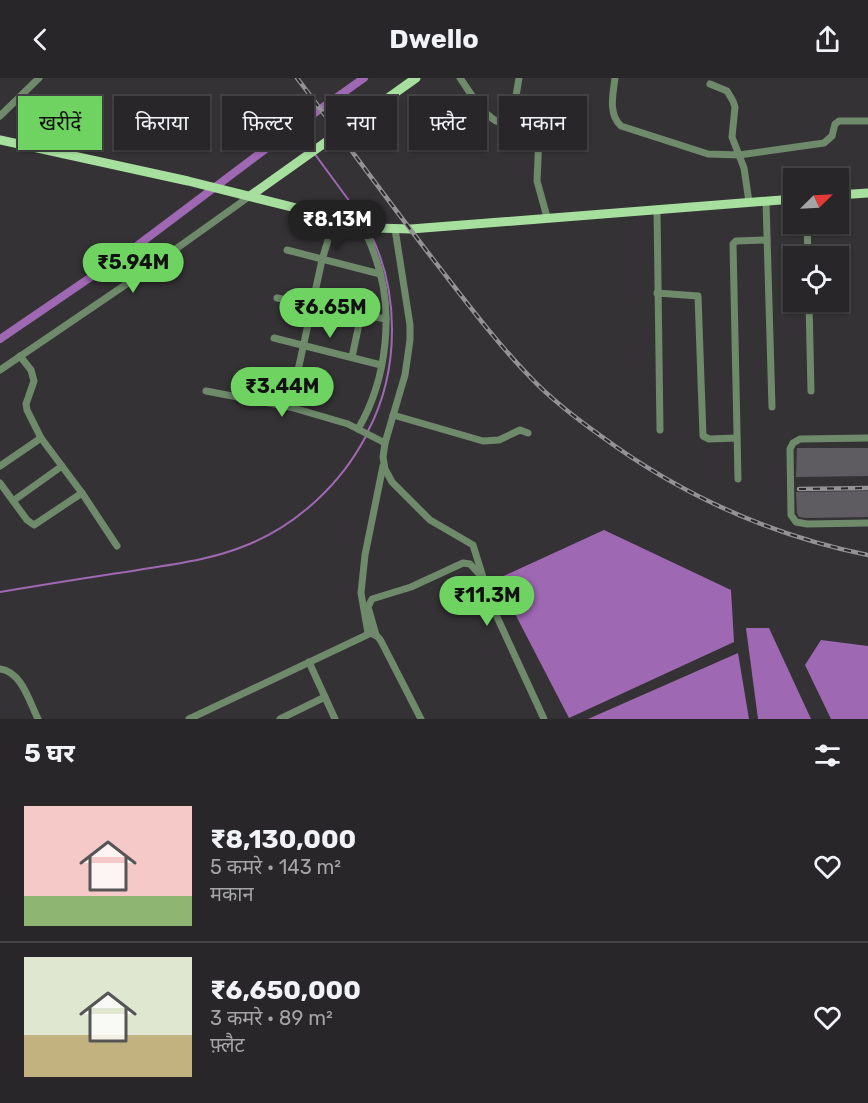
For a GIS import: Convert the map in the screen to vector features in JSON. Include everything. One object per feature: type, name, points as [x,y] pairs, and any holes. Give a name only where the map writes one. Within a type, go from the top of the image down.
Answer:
[{"type":"main road","points":[[250,196],[416,78]]},
{"type":"main road","points":[[0,140],[188,181],[376,228],[411,229],[783,199]]},
{"type":"main road","points":[[849,194],[868,193]]},
{"type":"street","points":[[0,116],[39,78]]},
{"type":"street","points":[[460,78],[491,118],[499,122]]},
{"type":"street","points":[[516,96],[519,78]]},
{"type":"street","points":[[615,78],[612,110],[621,126],[702,153],[739,155],[824,143],[832,136],[835,124],[839,121],[868,121]]},
{"type":"street","points":[[710,84],[727,91],[735,107],[732,137],[744,168],[749,202]]},
{"type":"street","points":[[538,150],[537,181],[547,217]]},
{"type":"street","points":[[0,370],[250,196]]},
{"type":"street","points":[[766,201],[772,407]]},
{"type":"street","points":[[657,209],[660,430]]},
{"type":"street","points":[[290,407],[322,260],[335,217]]},
{"type":"street","points":[[348,222],[363,229],[366,233],[381,274],[386,319],[381,365],[360,430]]},
{"type":"street","points":[[395,229],[411,325],[405,375],[385,443],[384,464],[365,555],[361,586],[362,606],[372,634],[381,641],[421,719]]},
{"type":"street","points":[[738,479],[734,244],[737,241],[767,240]]},
{"type":"street","points":[[288,250],[381,274]]},
{"type":"street","points":[[657,293],[698,296],[703,436],[709,439],[737,438]]},
{"type":"street","points":[[277,298],[386,319]]},
{"type":"street","points":[[809,312],[811,391]]},
{"type":"street","points":[[352,357],[361,315]]},
{"type":"street","points":[[274,338],[381,365]]},
{"type":"street","points":[[20,356],[33,376],[33,385],[26,404],[41,438],[117,546]]},
{"type":"street","points":[[206,391],[290,407],[348,424],[385,443]]},
{"type":"street","points":[[393,415],[483,441],[499,440],[520,430],[528,433]]},
{"type":"street","points":[[0,466],[41,438]]},
{"type":"street","points":[[868,438],[800,439],[793,443],[790,449],[791,515],[796,522],[807,524],[868,523]]},
{"type":"street","points":[[384,464],[392,482],[418,510],[443,529],[473,546],[492,606],[544,719]]},
{"type":"street","points":[[13,501],[62,466]]},
{"type":"street","points":[[0,483],[27,520],[34,525],[82,494]]},
{"type":"street","points":[[372,634],[368,607],[372,599],[411,587],[463,563],[470,564],[482,577]]},
{"type":"street","points":[[189,719],[372,634]]},
{"type":"street","points":[[309,662],[335,719]]},
{"type":"street","points":[[0,669],[8,670],[16,676],[38,719]]},
{"type":"street","points":[[280,719],[326,697]]},
{"type":"shaded area","points":[[604,530],[731,590],[734,642],[569,718],[497,579]]},
{"type":"shaded area","points":[[746,628],[769,628],[811,719],[758,719]]},
{"type":"shaded area","points":[[821,640],[868,646],[868,719],[831,719],[805,665]]},
{"type":"shaded area","points":[[738,653],[749,719],[588,719]]},
{"type":"building","points":[[797,448],[868,448],[868,476],[796,477]]},
{"type":"building","points":[[868,491],[868,517],[807,518],[799,517],[797,513],[796,492]]},
{"type":"waterway","points":[[0,339],[138,245],[364,78]]},
{"type":"waterway","points":[[314,153],[364,221]]},
{"type":"waterway","points":[[368,229],[386,277],[391,303],[392,330],[386,382],[379,407],[368,431]]},
{"type":"waterway","points":[[0,592],[187,562],[247,545],[283,526],[316,501],[344,470],[366,436]]},
{"type":"railway","points":[[297,78],[482,322],[518,364],[556,402],[631,457],[695,494],[728,510],[796,536],[868,555]]},
{"type":"railway","points":[[799,489],[868,488]]}]
